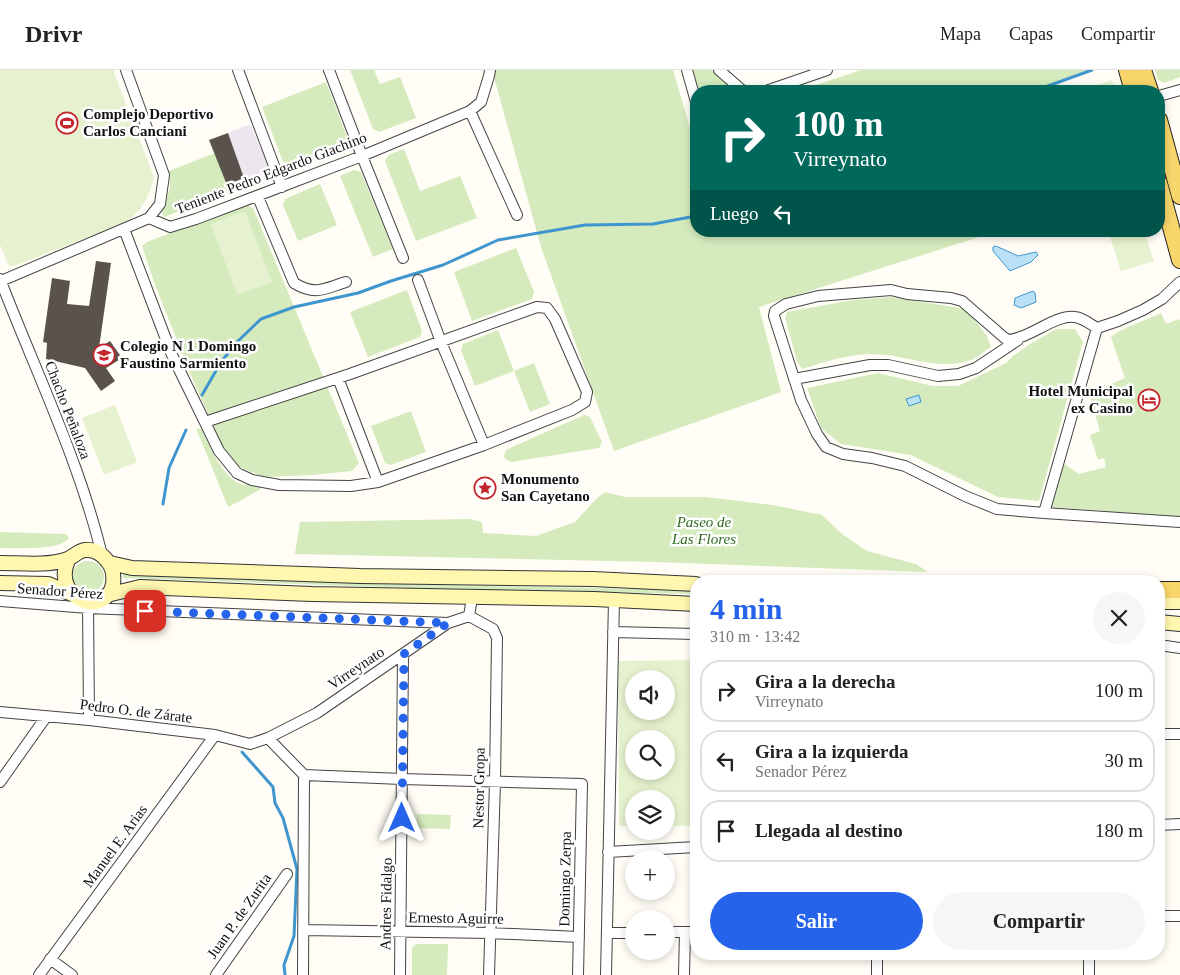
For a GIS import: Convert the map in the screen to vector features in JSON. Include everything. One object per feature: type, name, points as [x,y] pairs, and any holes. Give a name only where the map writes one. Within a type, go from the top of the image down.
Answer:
[{"type":"main road","points":[[1127,70],[1131,85]]},
{"type":"main road","points":[[1143,70],[1148,85]]},
{"type":"main road","points":[[1165,142],[1180,196]]},
{"type":"main road","points":[[1165,205],[1180,260]]},
{"type":"main road","points":[[0,583],[48,584],[72,594],[88,605],[101,600],[112,588],[113,570],[106,559],[95,551],[86,550],[76,553],[68,560],[64,577],[72,594]]},
{"type":"main road","points":[[106,559],[142,568],[360,576],[593,579],[690,584]]},
{"type":"main road","points":[[0,563],[51,563],[68,560]]},
{"type":"main road","points":[[107,595],[140,587],[312,594],[614,600],[690,604]]},
{"type":"main road","points":[[1165,590],[1180,590]]},
{"type":"main road","points":[[1165,602],[1180,602]]},
{"type":"main road","points":[[1165,623],[1180,624]]},
{"type":"street","points":[[0,280],[149,218],[160,204],[164,175],[126,70]]},
{"type":"street","points":[[238,70],[282,187]]},
{"type":"street","points":[[329,70],[403,258]]},
{"type":"street","points":[[490,70],[481,102],[470,111],[517,216]]},
{"type":"street","points":[[687,70],[691,85]]},
{"type":"street","points":[[719,70],[736,85]]},
{"type":"street","points":[[784,85],[828,70]]},
{"type":"street","points":[[1165,94],[1180,90]]},
{"type":"street","name":"Teniente Pedro Edgardo Giachino","points":[[149,218],[170,227],[196,219],[362,156],[470,111]]},
{"type":"street","points":[[258,196],[294,283],[305,290],[317,292],[346,282]]},
{"type":"street","points":[[124,229],[172,355],[219,451],[237,473],[252,480],[279,485],[351,486],[378,482],[484,445],[572,410],[585,402],[587,392],[555,319],[547,308],[537,307],[338,378],[205,422]]},
{"type":"street","name":"Chacho Peñaloza","points":[[0,280],[93,515],[106,559]]},
{"type":"street","points":[[418,280],[441,342],[484,445]]},
{"type":"street","points":[[1096,328],[1143,310],[1162,299],[1180,282]]},
{"type":"street","points":[[1018,339],[1007,340],[962,301],[951,298],[907,294],[891,290],[818,296],[786,304],[775,311],[774,316],[801,400],[817,434],[826,447],[843,454],[872,458],[905,466],[996,509],[1180,522]]},
{"type":"street","points":[[794,379],[870,365],[888,364],[938,376],[959,374],[976,368],[1018,339],[1056,320],[1074,316],[1096,328]]},
{"type":"street","points":[[1044,513],[1096,328]]},
{"type":"street","points":[[338,378],[378,482]]},
{"type":"street","points":[[469,616],[472,598]]},
{"type":"street","points":[[606,975],[614,600]]},
{"type":"street","name":"Senador Pérez","points":[[0,602],[448,623]]},
{"type":"street","points":[[88,605],[88,720]]},
{"type":"street","name":"Virreynato","points":[[268,738],[317,713],[448,623],[469,616]]},
{"type":"street","name":"Nestor Gropa","points":[[469,616],[493,629],[497,638],[489,975]]},
{"type":"street","points":[[613,632],[690,634]]},
{"type":"street","points":[[1165,646],[1180,648]]},
{"type":"street","name":"Andres Fidalgo","points":[[400,975],[404,654]]},
{"type":"street","name":"Pedro O. de Zárate","points":[[0,712],[215,735],[250,744],[268,738]]},
{"type":"street","points":[[0,782],[46,716]]},
{"type":"street","points":[[1165,734],[1180,734]]},
{"type":"street","name":"Manuel E. Arias","points":[[39,975],[215,735]]},
{"type":"street","points":[[268,738],[304,775],[495,782]]},
{"type":"street","points":[[303,975],[304,775]]},
{"type":"street","name":"Domingo Zerpa","points":[[495,782],[582,784],[578,975]]},
{"type":"street","points":[[1165,825],[1180,824]]},
{"type":"street","points":[[608,852],[690,848]]},
{"type":"street","name":"Juan P. de Zurita","points":[[216,975],[287,874]]},
{"type":"street","points":[[1165,916],[1180,916]]},
{"type":"street","name":"Ernesto Aguirre","points":[[303,930],[579,936]]},
{"type":"street","points":[[675,932],[690,932]]},
{"type":"street","points":[[684,932],[684,975]]},
{"type":"street","points":[[607,933],[625,933]]},
{"type":"street","points":[[50,960],[72,975]]},
{"type":"street","points":[[877,960],[877,975]]},
{"type":"street","points":[[1089,960],[1089,975]]},
{"type":"shaded area","points":[[250,124],[268,165],[258,182],[230,192],[227,185],[244,178],[228,133]]},
{"type":"green space","name":"Complejo Deportivo Carlos Canciani","points":[[0,70],[113,70],[154,177],[150,191],[136,214],[124,223],[14,266],[9,266],[0,245]]},
{"type":"green space","points":[[350,70],[374,70],[380,84],[400,77],[416,118],[379,132],[373,129]]},
{"type":"green space","points":[[492,70],[673,70],[690,128],[690,237],[979,237],[759,307],[781,392],[614,451],[541,247]]},
{"type":"green space","points":[[693,70],[713,70],[730,85],[697,85]]},
{"type":"green space","points":[[861,70],[1088,70],[1057,85],[816,85]]},
{"type":"green space","points":[[1155,70],[1180,70],[1180,77],[1164,83],[1158,80]]},
{"type":"green space","points":[[1112,80],[1114,85],[1098,85]]},
{"type":"green space","points":[[326,82],[349,142],[346,148],[291,169],[285,167],[262,107]]},
{"type":"green space","points":[[404,149],[420,191],[460,176],[477,218],[416,241],[385,161],[388,155]]},
{"type":"green space","points":[[215,153],[230,192],[164,217],[162,213],[169,189],[169,171]]},
{"type":"green space","points":[[354,170],[361,172],[393,249],[373,257],[340,176]]},
{"type":"green space","points":[[320,184],[337,225],[298,241],[283,205],[285,199]]},
{"type":"green space","points":[[244,204],[253,208],[359,463],[352,471],[264,477],[233,463],[221,443],[192,378],[155,285],[142,246],[147,242]]},
{"type":"green space","points":[[245,211],[272,282],[237,295],[211,224]]},
{"type":"green space","points":[[1110,237],[1146,237],[1154,261],[1121,271]]},
{"type":"green space","points":[[516,248],[534,292],[532,299],[472,321],[454,272]]},
{"type":"green space","points":[[407,290],[422,331],[420,337],[368,357],[350,312]]},
{"type":"green space","points":[[891,297],[966,309],[987,336],[991,347],[971,360],[956,364],[931,363],[881,354],[869,354],[843,357],[802,369],[797,361],[785,317],[787,312],[853,300]]},
{"type":"green space","points":[[1161,313],[1166,324],[1179,319],[1180,321],[1180,517],[1051,507],[1063,463],[1079,474],[1106,467],[1104,458],[1098,460],[1090,435],[1100,431],[1089,393],[1125,378],[1111,337],[1128,327]]},
{"type":"green space","points":[[1056,329],[1075,329],[1083,342],[1039,501],[998,497],[911,455],[841,444],[821,428],[807,388],[878,373],[933,386],[958,386],[1006,363],[1030,344]]},
{"type":"green space","points":[[498,330],[514,371],[475,386],[461,350],[463,344]]},
{"type":"green space","points":[[534,363],[550,404],[530,412],[514,371]]},
{"type":"green space","points":[[115,405],[137,462],[104,475],[82,418]]},
{"type":"green space","points":[[411,411],[426,452],[391,465],[385,463],[371,426]]},
{"type":"green space","points":[[584,415],[590,417],[602,442],[599,448],[511,462],[505,459],[506,450]]},
{"type":"green space","points":[[196,428],[202,430],[217,459],[232,479],[241,484],[262,488],[228,507]]},
{"type":"green space","name":"Paseo de Las Flores","points":[[605,492],[625,497],[706,497],[773,505],[822,515],[842,534],[867,551],[916,564],[928,572],[655,562],[295,554],[300,522],[470,519],[482,522],[483,533],[536,536],[575,522]]},
{"type":"green space","points":[[0,532],[66,534],[69,538],[57,545],[47,547],[0,548]]},
{"type":"green space","points":[[88,561],[99,566],[104,577],[99,588],[88,593],[77,588],[72,577],[77,566]]},
{"type":"green space","points":[[124,574],[437,585],[690,590],[690,594],[438,589],[124,578],[122,576]]},
{"type":"green space","points":[[690,660],[690,826],[675,826],[675,790],[625,790],[625,826],[619,826],[618,661]]},
{"type":"green space","points":[[417,814],[451,815],[450,829],[416,828]]},
{"type":"green space","points":[[416,944],[448,944],[447,975],[412,975],[412,948]]},
{"type":"water","points":[[996,246],[1018,256],[1036,252],[1038,255],[1031,262],[1010,271],[993,251],[993,247]]},
{"type":"water","points":[[1033,291],[1036,302],[1021,308],[1014,305],[1015,298]]},
{"type":"water","points":[[919,395],[921,402],[909,406],[906,399]]},
{"type":"building","points":[[228,133],[244,178],[227,185],[209,140]]},
{"type":"building","points":[[96,261],[111,263],[99,348],[110,341],[122,358],[106,368],[115,381],[101,391],[85,368],[46,359],[47,343],[43,342],[52,278],[70,281],[67,304],[89,306]]},
{"type":"waterway","points":[[1051,85],[1092,70]]},
{"type":"waterway","points":[[202,395],[221,362],[238,341],[261,319],[294,307],[358,293],[443,265],[498,240],[585,225],[653,224],[690,217]]},
{"type":"waterway","points":[[163,504],[169,468],[186,430]]},
{"type":"waterway","points":[[242,752],[273,787],[275,803],[283,818],[297,869],[294,936],[284,965],[285,975]]},
{"type":"place","name":"Complejo Deportivo Carlos Canciani","points":[[67,123]]},
{"type":"place","name":"Colegio N 1 Domingo Faustino Sarmiento","points":[[104,355]]},
{"type":"place","name":"Hotel Municipal ex Casino","points":[[1149,400]]},
{"type":"place","name":"Monumento San Cayetano","points":[[485,488]]},
{"type":"route","points":[[145,611],[448,623],[404,654],[402,818]]}]
